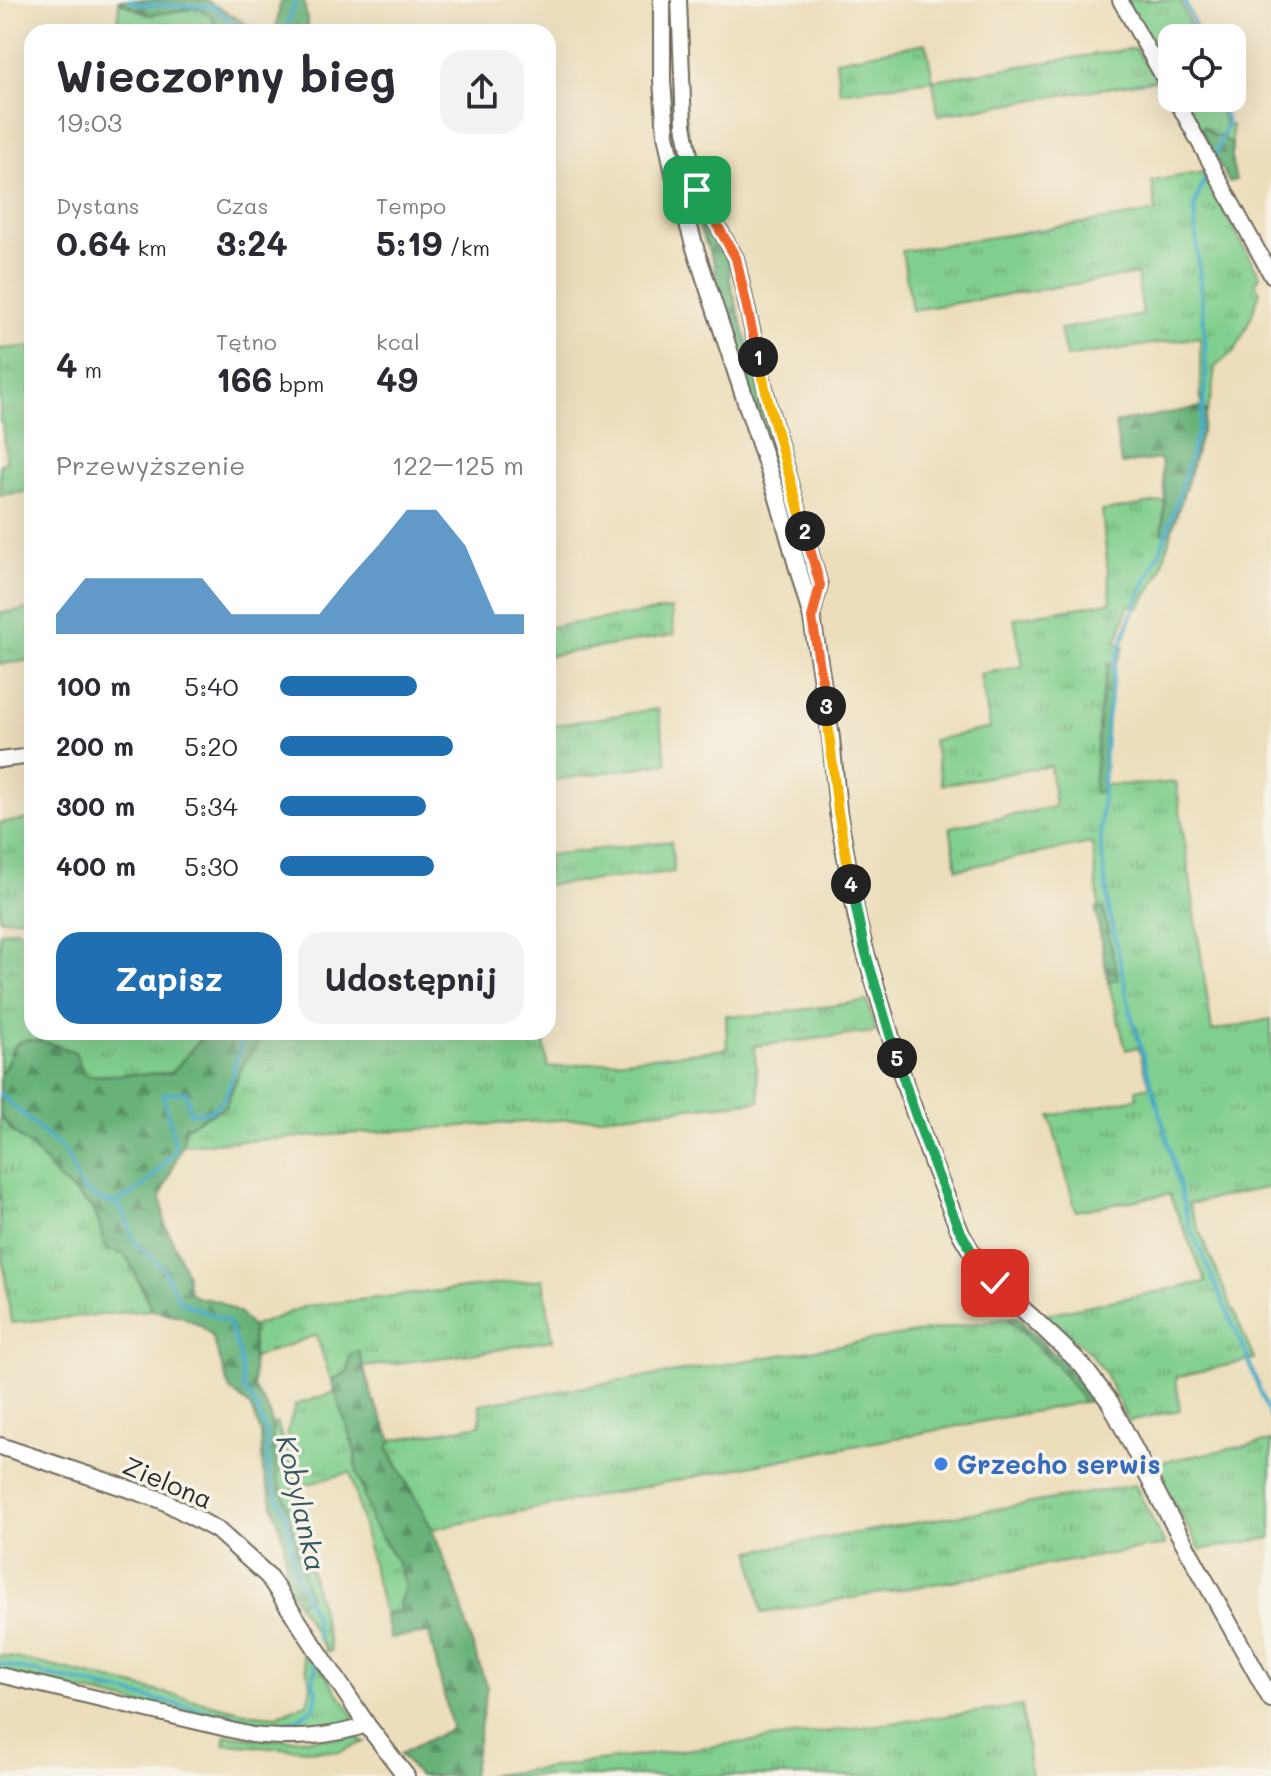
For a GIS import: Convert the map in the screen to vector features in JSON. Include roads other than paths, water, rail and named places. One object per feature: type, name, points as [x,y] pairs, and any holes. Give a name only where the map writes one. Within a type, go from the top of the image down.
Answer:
[{"type":"street","points":[[662,0],[662,81],[666,134],[674,174],[691,237],[775,489],[812,618],[831,738],[838,812],[864,947],[906,1088],[934,1167],[961,1234],[977,1261],[997,1286],[1081,1364],[1110,1402],[1163,1505],[1271,1699]]},
{"type":"street","points":[[679,0],[684,125],[697,190],[736,258],[769,405],[820,585],[812,618]]},
{"type":"street","points":[[1120,0],[1158,69]]},
{"type":"street","points":[[1182,112],[1271,275]]},
{"type":"street","points":[[0,760],[24,757]]},
{"type":"street","name":"Zielona","points":[[0,1446],[162,1500],[217,1530],[268,1576],[367,1725],[406,1776]]},
{"type":"street","points":[[0,1675],[252,1735],[329,1735],[367,1725]]},
{"type":"waterway","points":[[129,0],[138,4],[214,7],[235,24]]},
{"type":"waterway","points":[[288,24],[296,0]]},
{"type":"waterway","points":[[1184,0],[1194,24]]},
{"type":"waterway","points":[[1216,153],[1227,123],[1224,112]]},
{"type":"waterway","points":[[1206,176],[1194,210],[1206,387],[1200,423],[1178,499],[1116,659],[1107,720],[1100,839],[1109,910],[1132,1018],[1189,1225],[1246,1354],[1271,1420]]},
{"type":"waterway","points":[[115,1203],[150,1180],[176,1148],[163,1094],[186,1092],[190,1113],[210,1111],[226,1097],[243,1040]]},
{"type":"waterway","name":"Kobylanka","points":[[0,1094],[65,1152],[82,1189],[122,1210],[136,1244],[161,1265],[180,1301],[228,1322],[240,1356],[243,1387],[256,1407],[266,1433],[268,1471],[288,1523],[295,1571],[315,1619],[318,1639]]},
{"type":"waterway","name":"Kobylanka","points":[[0,1664],[277,1727],[314,1708],[316,1660]]},
{"type":"place","name":"Grzecho serwis","points":[[941,1464]]}]
